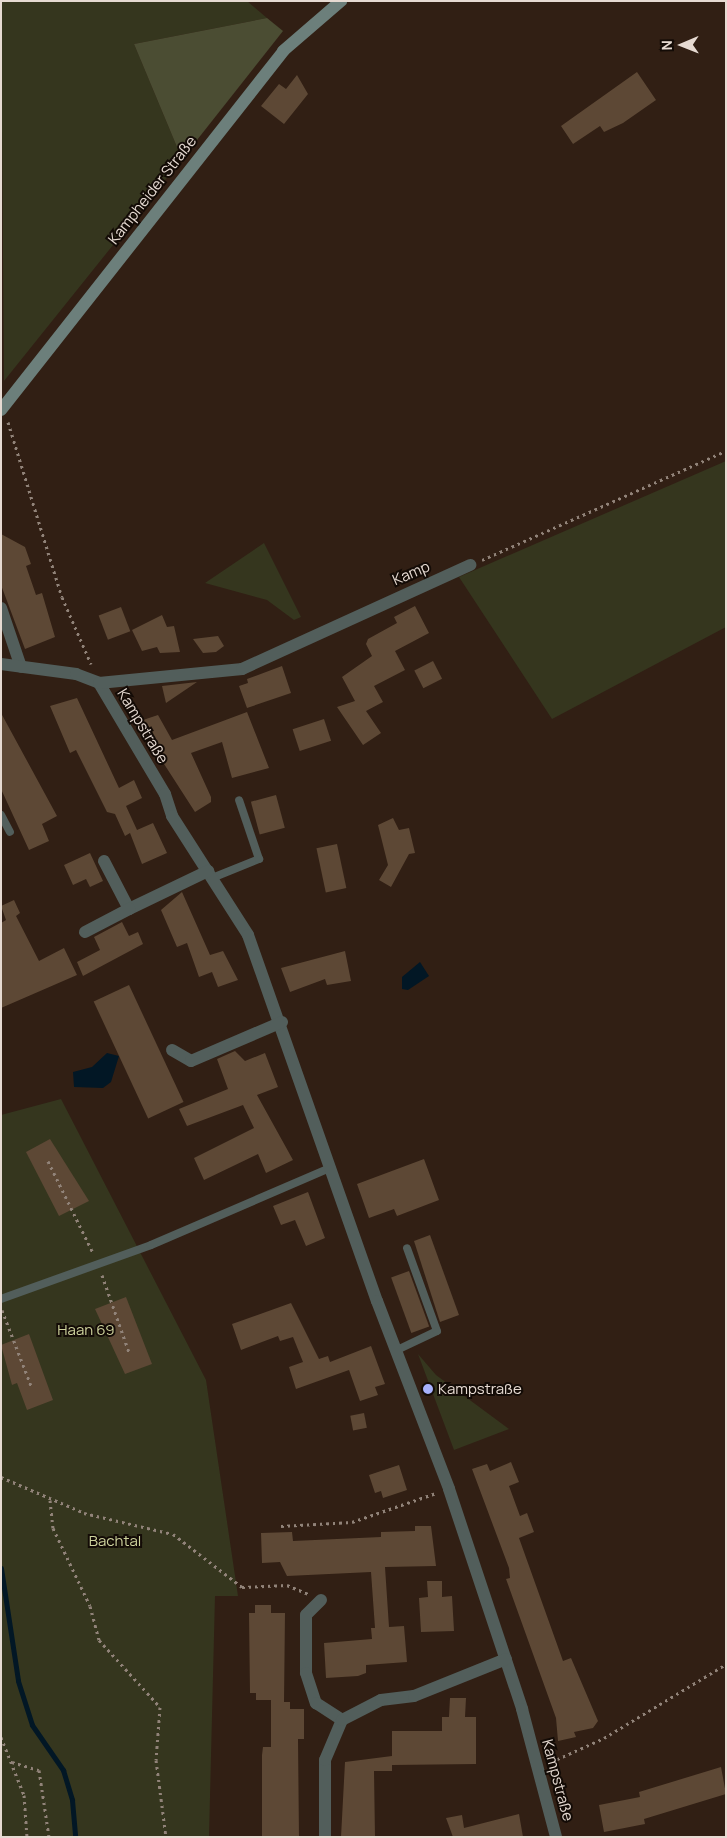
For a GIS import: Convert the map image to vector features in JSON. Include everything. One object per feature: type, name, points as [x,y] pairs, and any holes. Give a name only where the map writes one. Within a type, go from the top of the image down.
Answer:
[{"type":"street","name":"Kampheider Straße","points":[[2,405],[283,51],[341,1]]},
{"type":"street","name":"Kamp","points":[[99,683],[242,669],[470,565]]},
{"type":"street","points":[[1,608],[21,667]]},
{"type":"street","name":"Kampstraße","points":[[1,664],[76,674],[99,683],[165,794],[172,816],[248,935],[282,1022],[330,1168],[396,1350],[449,1489],[506,1659],[539,1768],[556,1837]]},
{"type":"street","points":[[104,861],[130,909]]},
{"type":"street","points":[[85,932],[130,909],[210,874]]},
{"type":"street","points":[[172,1050],[191,1061],[282,1022]]},
{"type":"street","points":[[321,1600],[306,1615],[306,1673],[316,1703],[342,1720]]},
{"type":"street","points":[[325,1837],[325,1760],[342,1720],[381,1700],[414,1696],[506,1659]]},
{"type":"lane","points":[[210,874],[259,859],[239,800]]},
{"type":"lane","points":[[1,814],[10,832]]},
{"type":"lane","points":[[1,1299],[98,1265],[330,1168]]},
{"type":"lane","points":[[396,1350],[437,1331],[407,1248]]},
{"type":"path","points":[[2,405],[62,597],[99,683]]},
{"type":"path","points":[[470,565],[726,451]]},
{"type":"path","points":[[48,1161],[98,1265],[129,1352]]},
{"type":"path","points":[[1,1308],[32,1388]]},
{"type":"path","points":[[1,1477],[50,1500],[84,1513],[173,1534],[242,1587],[287,1585],[321,1600]]},
{"type":"path","points":[[281,1526],[352,1522],[449,1489]]},
{"type":"path","points":[[50,1500],[53,1528],[90,1606],[99,1640],[160,1707],[156,1760],[166,1837]]},
{"type":"path","points":[[539,1768],[604,1738],[726,1664]]},
{"type":"path","points":[[1,1737],[6,1754],[12,1762],[24,1794],[27,1837]]},
{"type":"path","points":[[1,1752],[6,1754]]},
{"type":"path","points":[[12,1762],[39,1770],[49,1837]]},
{"type":"green space","points":[[1,1],[247,1],[267,18],[134,44],[182,159],[4,381]]},
{"type":"green space","points":[[267,18],[283,31],[182,159],[134,44]]},
{"type":"green space","points":[[726,461],[726,627],[552,719],[459,577]]},
{"type":"green space","points":[[264,543],[301,617],[294,620],[267,600],[205,583]]},
{"type":"green space","name":"Bachtal","points":[[61,1099],[206,1380],[238,1596],[215,1596],[209,1837],[1,1837],[1,1115]]},
{"type":"green space","points":[[418,1354],[436,1375],[509,1429],[454,1450]]},
{"type":"water","points":[[420,962],[429,976],[408,990],[402,989],[402,977]]},
{"type":"water","points":[[107,1053],[119,1056],[111,1082],[103,1088],[74,1087],[73,1072],[92,1067]]},
{"type":"building","points":[[637,72],[656,100],[623,123],[604,132],[600,126],[573,144],[561,126]]},
{"type":"building","points":[[297,75],[308,94],[284,124],[261,106],[279,84],[286,89]]},
{"type":"building","points":[[1,534],[25,547],[31,564],[26,566],[36,595],[42,593],[55,637],[25,649],[1,585]]},
{"type":"building","points":[[415,606],[429,633],[395,651],[405,670],[374,686],[383,702],[366,711],[381,733],[363,745],[337,707],[355,701],[342,677],[372,656],[366,644],[368,639],[397,623],[394,617]]},
{"type":"building","points":[[121,607],[130,631],[108,640],[99,616]]},
{"type":"building","points":[[162,615],[167,627],[174,626],[180,652],[160,653],[157,647],[142,651],[132,630]]},
{"type":"building","points":[[218,636],[224,646],[216,652],[203,653],[193,639]]},
{"type":"building","points":[[433,661],[442,679],[423,688],[414,671]]},
{"type":"building","points":[[282,666],[291,693],[247,708],[239,686],[248,683],[247,679]]},
{"type":"building","points":[[197,682],[166,703],[162,686]]},
{"type":"building","points":[[77,698],[119,788],[134,780],[142,798],[126,806],[137,830],[153,823],[167,853],[142,864],[130,833],[125,836],[115,814],[107,812],[76,750],[70,753],[50,706]]},
{"type":"building","points":[[247,712],[269,768],[232,778],[222,742],[191,753],[211,797],[211,802],[195,812],[137,722],[158,715],[172,740]]},
{"type":"building","points":[[1,713],[57,816],[42,824],[49,841],[29,850],[1,789]]},
{"type":"building","points":[[324,719],[331,741],[300,751],[293,729]]},
{"type":"building","points":[[276,795],[285,828],[260,835],[251,802]]},
{"type":"building","points":[[393,818],[399,830],[409,828],[415,853],[409,854],[391,887],[379,880],[388,865],[378,825]]},
{"type":"building","points":[[337,844],[346,888],[326,892],[316,848]]},
{"type":"building","points":[[90,853],[103,881],[90,887],[86,879],[73,885],[64,865]]},
{"type":"building","points":[[182,892],[210,955],[223,951],[238,980],[218,987],[212,972],[199,977],[187,943],[177,947],[161,910]]},
{"type":"building","points":[[14,900],[20,913],[16,916],[39,961],[64,948],[77,975],[1,1008],[1,923],[6,920],[1,906]]},
{"type":"building","points":[[122,922],[129,936],[138,932],[143,944],[83,976],[77,962],[100,950],[94,937]]},
{"type":"building","points":[[345,951],[351,981],[327,985],[325,979],[290,992],[281,968]]},
{"type":"building","points":[[129,985],[184,1102],[148,1118],[94,1001]]},
{"type":"building","points":[[235,1051],[245,1061],[265,1053],[278,1087],[257,1095],[293,1160],[266,1173],[258,1154],[204,1180],[194,1158],[254,1128],[243,1105],[187,1126],[179,1109],[228,1089],[217,1059]]},
{"type":"building","points":[[50,1139],[89,1201],[59,1216],[26,1152]]},
{"type":"building","points":[[424,1159],[439,1200],[397,1216],[394,1209],[369,1218],[357,1184]]},
{"type":"building","points":[[308,1192],[325,1238],[306,1246],[295,1220],[281,1225],[273,1206]]},
{"type":"building","points":[[430,1235],[459,1315],[440,1322],[414,1241]]},
{"type":"building","points":[[409,1271],[429,1326],[411,1333],[391,1277]]},
{"type":"building","points":[[126,1297],[152,1364],[125,1374],[95,1309]]},
{"type":"building","points":[[291,1303],[319,1359],[328,1356],[330,1362],[371,1346],[385,1384],[375,1387],[378,1395],[360,1401],[349,1370],[296,1389],[289,1367],[303,1362],[293,1337],[280,1341],[278,1336],[241,1350],[232,1324]]},
{"type":"building","points":[[29,1334],[53,1400],[27,1410],[17,1383],[12,1385],[1,1345]]},
{"type":"building","points":[[364,1413],[367,1428],[353,1430],[350,1416]]},
{"type":"building","points":[[511,1462],[519,1482],[509,1486],[520,1516],[527,1513],[534,1532],[519,1538],[563,1661],[571,1658],[598,1721],[593,1728],[574,1732],[576,1737],[558,1741],[556,1718],[506,1579],[510,1578],[509,1568],[472,1469],[487,1464],[490,1471]]},
{"type":"building","points":[[399,1465],[407,1490],[383,1498],[381,1491],[375,1493],[369,1475]]},
{"type":"building","points":[[415,1526],[431,1526],[436,1566],[385,1567],[389,1627],[404,1626],[407,1662],[366,1665],[366,1673],[358,1676],[326,1678],[324,1643],[372,1639],[371,1628],[375,1628],[371,1572],[287,1576],[280,1562],[262,1563],[261,1533],[292,1532],[293,1541],[381,1537],[381,1532],[415,1531]]},
{"type":"building","points":[[427,1581],[442,1581],[442,1597],[452,1596],[454,1631],[421,1632],[419,1598],[428,1597]]},
{"type":"building","points":[[255,1605],[271,1605],[271,1613],[285,1613],[284,1702],[290,1702],[290,1709],[304,1709],[304,1739],[298,1739],[299,1837],[262,1837],[262,1755],[263,1747],[271,1747],[271,1700],[256,1700],[256,1693],[250,1693],[249,1613],[255,1613]]},
{"type":"building","points":[[450,1698],[466,1698],[465,1717],[476,1717],[476,1764],[392,1765],[392,1771],[374,1771],[375,1837],[341,1837],[345,1762],[392,1756],[392,1731],[442,1731],[442,1717],[449,1717]]},
{"type":"building","points":[[721,1767],[726,1794],[644,1819],[645,1824],[604,1832],[599,1805],[640,1797],[639,1792]]},
{"type":"building","points":[[519,1814],[523,1837],[453,1837],[446,1818],[462,1815],[464,1828]]},
{"type":"waterway","points":[[1,1568],[18,1681],[32,1725],[63,1770],[72,1800],[75,1837]]},
{"type":"place","name":"Kampstraße","points":[[428,1389]]},
{"type":"park label","name":"Haan 69","points":[[86,1330]]}]
